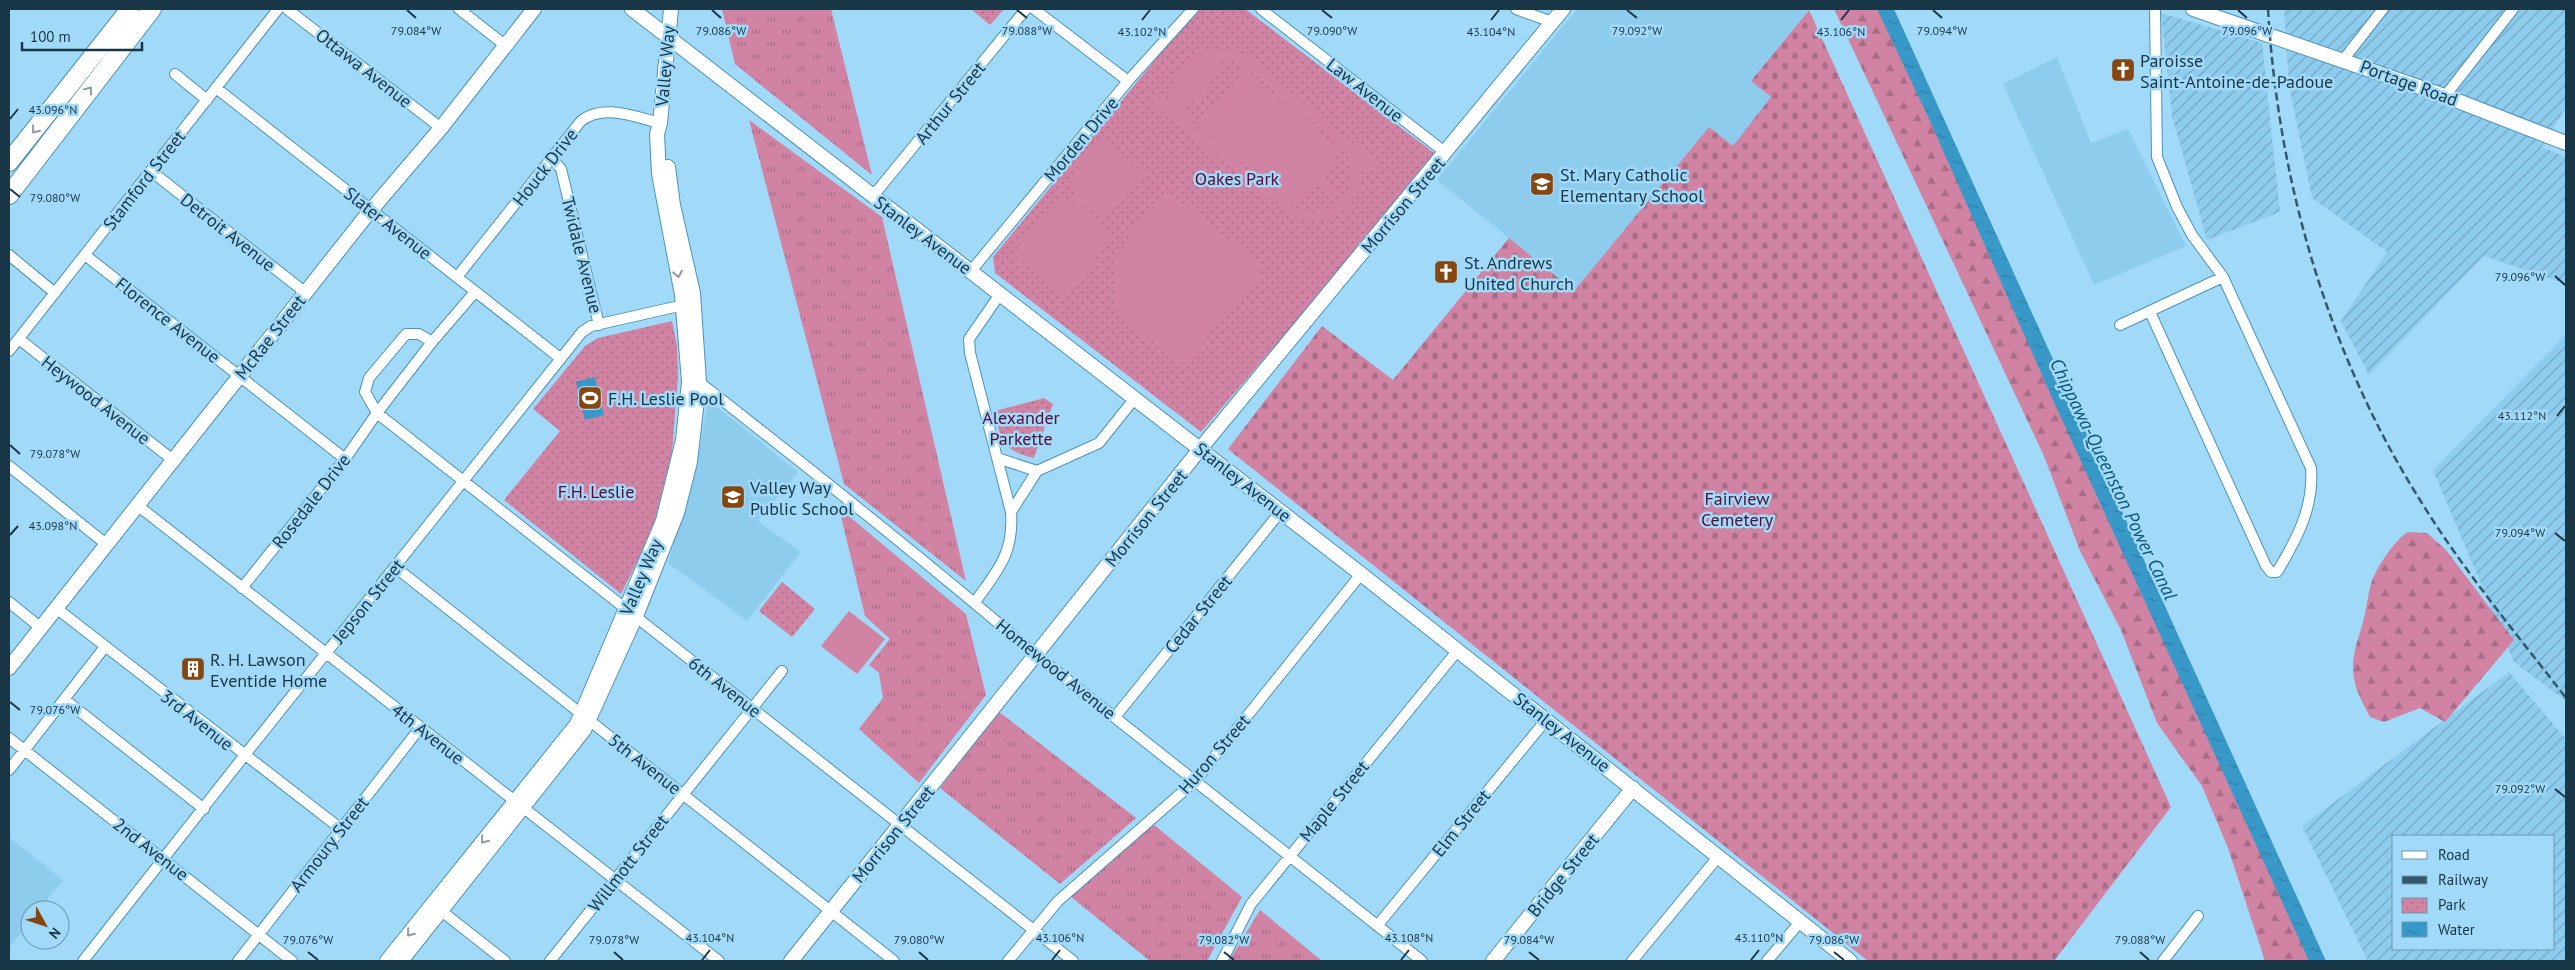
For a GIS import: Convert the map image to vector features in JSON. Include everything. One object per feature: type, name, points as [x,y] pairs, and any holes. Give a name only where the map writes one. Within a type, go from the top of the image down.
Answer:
[{"type":"highway","points":[[9,162],[130,9]]},
{"type":"highway","points":[[115,57],[146,9]]},
{"type":"highway","points":[[9,195],[152,9]]},
{"type":"street","name":"Stamford Street","points":[[9,351],[278,9]]},
{"type":"street","name":"Ottawa Avenue","points":[[287,9],[441,128]]},
{"type":"street","points":[[459,9],[506,46]]},
{"type":"street","name":"McRae Street","points":[[9,668],[534,9]]},
{"type":"street","name":"Stanley Avenue","points":[[632,9],[1361,574],[1850,961]]},
{"type":"street","name":"Valley Way","points":[[401,961],[437,908],[519,805],[576,742],[632,613],[663,552],[684,488],[690,462],[694,382],[688,304],[665,134],[660,123],[671,9]]},
{"type":"street","name":"Arthur Street","points":[[873,196],[1026,9]]},
{"type":"street","points":[[1034,9],[1128,81]]},
{"type":"street","name":"Morden Drive","points":[[971,271],[1128,81],[1193,9]]},
{"type":"street","name":"Law Avenue","points":[[1261,9],[1446,153]]},
{"type":"street","points":[[1516,9],[1552,22]]},
{"type":"street","name":"Morrison Street","points":[[791,961],[1200,449],[1563,9]]},
{"type":"street","points":[[2150,312],[2266,566],[2271,572],[2277,572],[2290,551],[2306,517],[2312,488],[2311,468],[2223,277],[2192,235],[2177,207],[2157,157],[2155,9]]},
{"type":"street","name":"Portage Road","points":[[2193,9],[2445,96],[2566,143]]},
{"type":"street","points":[[2343,60],[2383,9]]},
{"type":"street","points":[[2445,96],[2513,9]]},
{"type":"street","points":[[175,74],[207,100]]},
{"type":"street","name":"Slater Avenue","points":[[216,88],[560,358]]},
{"type":"street","name":"Houck Drive","points":[[457,277],[581,121],[589,115],[601,111],[660,123]]},
{"type":"street","name":"Twidale Avenue","points":[[552,159],[561,168],[599,325]]},
{"type":"street","name":"Detroit Avenue","points":[[151,171],[306,293]]},
{"type":"street","points":[[9,255],[55,293]]},
{"type":"street","name":"Florence Avenue","points":[[85,255],[345,459]]},
{"type":"street","points":[[2120,325],[2223,277]]},
{"type":"street","name":"Rosedale Drive","points":[[242,588],[345,459],[377,413],[432,342],[475,292]]},
{"type":"street","points":[[975,602],[1002,564],[1009,548],[1012,531],[1011,512],[970,353],[969,338],[1000,294]]},
{"type":"street","name":"Jepson Street","points":[[83,961],[582,332],[591,326],[688,304]]},
{"type":"street","points":[[377,413],[365,392],[369,378],[406,334],[419,334],[432,342]]},
{"type":"street","name":"Heywood Avenue","points":[[19,339],[173,460]]},
{"type":"street","name":"Homewood Avenue","points":[[694,382],[975,602],[1036,655],[1422,961]]},
{"type":"street","points":[[1011,512],[1037,470],[1099,443],[1135,398]]},
{"type":"street","name":"6th Avenue","points":[[377,413],[1073,961]]},
{"type":"street","points":[[997,458],[1037,470]]},
{"type":"street","points":[[9,466],[106,544]]},
{"type":"street","name":"4th Avenue","points":[[137,505],[719,961]]},
{"type":"street","name":"Cedar Street","points":[[1115,717],[1281,512]]},
{"type":"street","name":"5th Avenue","points":[[395,567],[894,961]]},
{"type":"street","name":"Huron Street","points":[[1008,961],[1035,931],[1058,901],[1195,782],[1361,574]]},
{"type":"street","points":[[9,602],[41,628]]},
{"type":"street","name":"3rd Avenue","points":[[56,608],[104,648],[341,829]]},
{"type":"street","points":[[9,770],[104,648]]},
{"type":"street","name":"Maple Street","points":[[1222,961],[1251,904],[1458,650]]},
{"type":"street","name":"Willmott Street","points":[[550,961],[782,671]]},
{"type":"street","points":[[64,699],[204,809]]},
{"type":"street","name":"Elm Street","points":[[1377,926],[1546,720]]},
{"type":"street","name":"Armoury Street","points":[[238,961],[420,728]]},
{"type":"street","name":"2nd Avenue","points":[[9,738],[292,961]]},
{"type":"street","name":"Bridge Street","points":[[1493,961],[1633,788]]},
{"type":"street","points":[[1632,961],[1718,857]]},
{"type":"street","points":[[437,908],[505,961]]},
{"type":"street","name":"Valley Way","points":[[387,961],[437,908]]},
{"type":"street","points":[[2163,961],[2198,916]]},
{"type":"street","points":[[1768,961],[1800,922]]},
{"type":"shaded area","points":[[1577,9],[1809,9],[1752,80],[1771,97],[1733,147],[1709,127],[1574,291],[1437,180]]},
{"type":"shaded area","points":[[2284,9],[2566,9],[2566,107],[2542,147],[2566,157],[2566,284],[2484,256],[2369,375],[2341,321],[2387,252],[2312,198],[2289,85]]},
{"type":"shaded area","points":[[2161,13],[2262,43],[2280,212],[2207,240],[2172,116]]},
{"type":"shaded area","points":[[2057,57],[2091,143],[2128,129],[2186,246],[2094,285],[2003,84]]},
{"type":"shaded area","points":[[2566,335],[2566,701],[2514,662],[2433,470]]},
{"type":"shaded area","name":"Valley Way Public School","points":[[708,400],[798,472],[758,521],[801,552],[747,621],[668,563],[697,464]]},
{"type":"shaded area","points":[[2509,672],[2566,739],[2566,961],[2368,961],[2302,826]]},
{"type":"shaded area","points":[[9,837],[63,880],[47,900],[20,900],[20,934],[9,948]]},
{"type":"green space","points":[[722,9],[831,9],[872,175],[735,64]]},
{"type":"green space","points":[[971,9],[1004,9],[990,25]]},
{"type":"green space","name":"Oakes Park","points":[[1197,9],[1245,9],[1438,156],[1201,432],[995,273],[993,257]]},
{"type":"green space","points":[[1834,9],[1881,9],[2310,961],[2265,961],[2228,848],[2202,786],[2157,723],[2121,630],[2080,551],[2044,456]]},
{"type":"green space","name":"Fairview Cemetery","points":[[1809,10],[2171,807],[2054,961],[1868,961],[1228,449],[1322,326],[1393,380],[1509,238],[1574,291],[1709,127],[1733,146],[1771,97],[1751,81]]},
{"type":"green space","points":[[1216,48],[1238,52],[1252,60],[1380,165],[1374,173],[1363,163],[1359,190],[1347,208],[1339,214],[1319,220],[1309,221],[1288,215],[1152,104],[1157,96],[1172,107],[1173,86],[1177,76],[1188,61],[1205,51]],"holes":[[[1218,61],[1234,62],[1247,68],[1342,147],[1349,159],[1352,171],[1351,183],[1346,196],[1322,177],[1319,181],[1342,201],[1332,209],[1314,213],[1296,209],[1196,127],[1187,114],[1185,101],[1196,103],[1220,71]]]},
{"type":"green space","points":[[1244,70],[1342,151],[1296,207],[1198,126]]},
{"type":"green space","points":[[749,120],[882,217],[966,581],[844,484]]},
{"type":"green space","points":[[1103,138],[1144,173],[1104,220],[1076,200],[1071,176]]},
{"type":"green space","points":[[1168,192],[1260,264],[1261,275],[1229,310],[1185,365],[1159,348],[1117,309],[1113,259],[1144,215]]},
{"type":"green space","points":[[1063,200],[1086,209],[1098,219],[1104,225],[1111,240],[1064,300],[1013,254],[1033,227]]},
{"type":"green space","name":"F.H. Leslie","points":[[672,321],[677,346],[678,377],[672,452],[652,531],[621,594],[504,500],[560,431],[533,409],[585,346],[598,338]]},
{"type":"green space","name":"Alexander Parkette","points":[[1044,398],[1053,404],[1034,458],[1009,448],[1001,437],[995,411]]},
{"type":"green space","points":[[839,508],[966,614],[986,695],[919,783],[859,729],[883,698],[879,673],[869,665],[890,639],[865,616]]},
{"type":"green space","points":[[2408,532],[2427,533],[2446,550],[2514,640],[2445,722],[2420,708],[2384,722],[2370,717],[2358,693],[2354,678],[2354,655],[2372,581],[2391,549]]},
{"type":"green space","points":[[782,582],[815,609],[792,637],[759,611]]},
{"type":"green space","points":[[849,611],[885,639],[857,674],[821,646]]},
{"type":"green space","points":[[998,711],[1136,818],[1060,884],[940,788]]},
{"type":"green space","points":[[1153,824],[1242,897],[1207,961],[1150,961],[1070,896]]},
{"type":"green space","points":[[1260,910],[1322,961],[1229,961]]},
{"type":"water","name":"Chippawa-Queenston Power Canal","points":[[1877,9],[1894,9],[2326,961],[2309,961],[2053,400],[1930,121]]},
{"type":"water","name":"F.H. Leslie Pool","points":[[595,377],[604,415],[585,420],[576,382]]},
{"type":"railway","points":[[2268,9],[2283,138],[2296,201],[2313,264],[2334,326],[2359,386],[2387,444],[2437,526],[2490,601],[2566,698]]},
{"type":"place","name":"Paroisse Saint-Antoine-de-Padoue","points":[[2123,70]]},
{"type":"place","name":"St. Mary Catholic Elementary School","points":[[1542,184]]},
{"type":"place","name":"St. Andrews United Church","points":[[1446,272]]},
{"type":"place","name":"F.H. Leslie Pool","points":[[590,398]]},
{"type":"place","name":"Valley Way Public School","points":[[733,497]]},
{"type":"place","name":"R. H. Lawson Eventide Home","points":[[193,669]]}]
